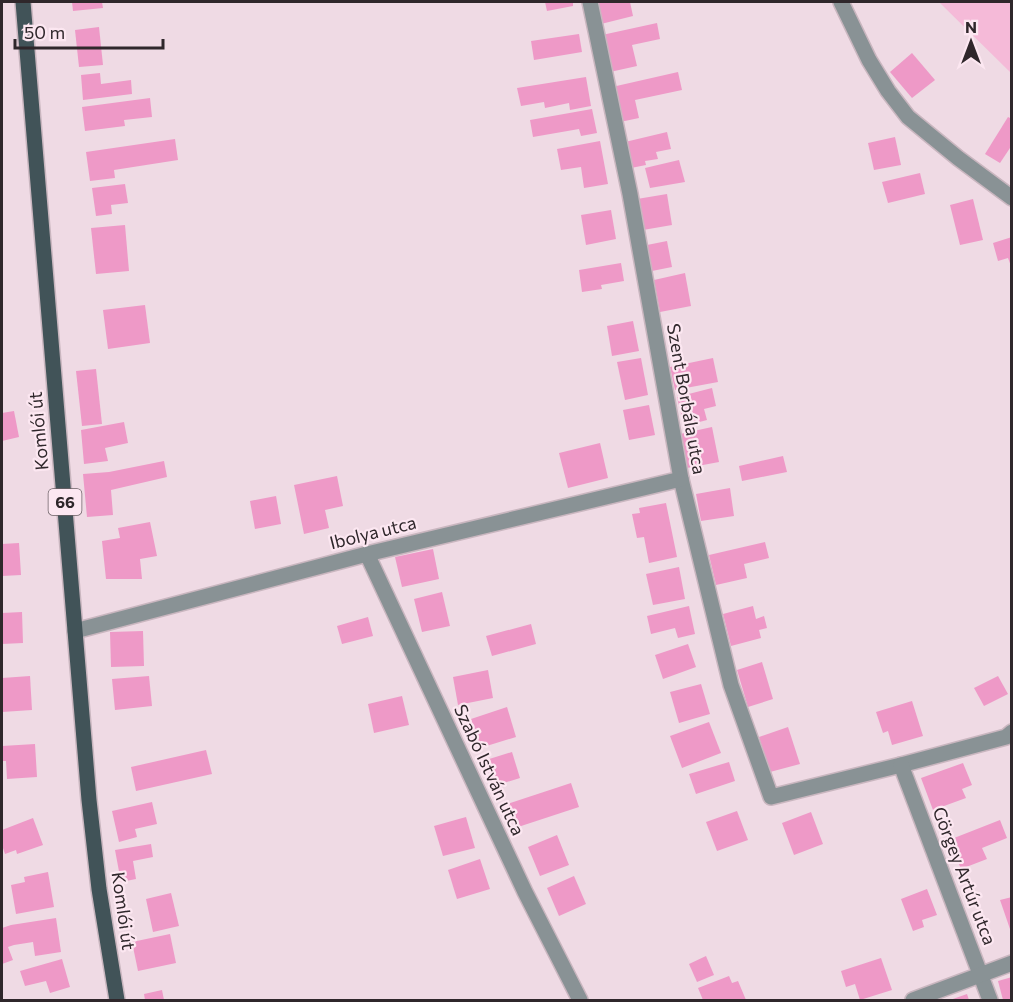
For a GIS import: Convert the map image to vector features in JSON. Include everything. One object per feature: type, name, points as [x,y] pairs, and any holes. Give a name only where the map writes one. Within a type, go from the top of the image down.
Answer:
[{"type":"main road","name":"Komlói út","points":[[23,2],[75,631],[99,889],[117,1000]]},
{"type":"street","name":"Szent Borbála utca","points":[[590,2],[630,194],[681,479],[730,686],[771,797],[901,765]]},
{"type":"street","points":[[841,2],[868,60],[908,117],[1011,198]]},
{"type":"street","name":"Ibolya utca","points":[[75,631],[367,554],[681,479]]},
{"type":"street","name":"Szabó István utca","points":[[367,554],[525,892],[580,1000]]},
{"type":"street","points":[[901,765],[1006,737],[1011,732]]},
{"type":"street","name":"Görgey Artúr utca","points":[[901,765],[990,1000]]},
{"type":"street","points":[[913,1000],[1011,963]]},
{"type":"shaded area","points":[[939,2],[1011,2],[1011,73]]},
{"type":"building","points":[[72,2],[102,2],[103,8],[73,11]]},
{"type":"building","points":[[545,2],[573,2],[573,6],[547,11]]},
{"type":"building","points":[[596,2],[630,2],[633,16],[601,24]]},
{"type":"building","points":[[657,23],[660,39],[632,45],[637,66],[610,72],[602,35]]},
{"type":"building","points":[[99,27],[103,65],[79,67],[75,30]]},
{"type":"building","points":[[579,34],[582,52],[534,60],[531,41]]},
{"type":"building","points":[[912,53],[935,80],[912,98],[890,72]]},
{"type":"building","points":[[678,72],[682,90],[635,100],[639,118],[620,122],[612,87]]},
{"type":"building","points":[[100,73],[101,84],[131,80],[132,94],[83,100],[81,75]]},
{"type":"building","points":[[586,77],[591,106],[570,110],[569,103],[545,108],[544,102],[521,106],[517,88]]},
{"type":"building","points":[[150,98],[152,117],[124,120],[125,126],[85,131],[82,107]]},
{"type":"building","points":[[592,109],[597,133],[581,136],[579,129],[533,137],[530,120]]},
{"type":"building","points":[[1008,117],[1012,119],[1012,145],[1000,163],[985,154]]},
{"type":"building","points":[[667,132],[671,149],[656,152],[658,159],[645,161],[646,165],[631,168],[625,142]]},
{"type":"building","points":[[895,137],[901,165],[874,170],[868,143]]},
{"type":"building","points":[[175,139],[178,160],[114,170],[115,178],[90,181],[86,152]]},
{"type":"building","points":[[600,141],[608,184],[584,188],[581,167],[561,170],[557,149]]},
{"type":"building","points":[[679,160],[685,182],[650,188],[645,168]]},
{"type":"building","points":[[920,173],[925,194],[888,203],[882,182]]},
{"type":"building","points":[[125,184],[128,203],[111,205],[112,214],[96,216],[92,188]]},
{"type":"building","points":[[667,194],[672,225],[643,230],[637,199]]},
{"type":"building","points":[[973,199],[983,240],[960,245],[950,205]]},
{"type":"building","points":[[611,210],[616,239],[586,245],[581,215]]},
{"type":"building","points":[[125,225],[129,271],[96,274],[91,228]]},
{"type":"building","points":[[1012,237],[1011,266],[1008,258],[998,261],[993,243]]},
{"type":"building","points":[[667,241],[672,267],[652,271],[647,245]]},
{"type":"building","points":[[621,263],[624,281],[601,285],[602,289],[582,292],[579,270]]},
{"type":"building","points":[[685,273],[691,306],[660,312],[654,280]]},
{"type":"building","points":[[145,305],[150,343],[108,349],[103,310]]},
{"type":"building","points":[[633,321],[639,351],[612,356],[607,326]]},
{"type":"building","points":[[641,358],[648,395],[625,400],[617,362]]},
{"type":"building","points":[[713,358],[718,382],[675,390],[670,367]]},
{"type":"building","points":[[96,369],[102,424],[82,426],[76,371]]},
{"type":"building","points":[[712,388],[716,406],[704,409],[707,420],[684,426],[677,397]]},
{"type":"building","points":[[649,405],[655,435],[629,440],[623,410]]},
{"type":"building","points":[[14,411],[19,437],[2,441],[2,413]]},
{"type":"building","points":[[124,422],[128,443],[105,448],[108,461],[84,464],[81,430]]},
{"type":"building","points":[[712,427],[719,462],[687,468],[680,434]]},
{"type":"building","points":[[600,443],[608,478],[568,488],[559,453]]},
{"type":"building","points":[[783,456],[787,472],[742,481],[739,466]]},
{"type":"building","points":[[164,461],[167,477],[111,490],[113,515],[87,517],[83,474],[109,472]]},
{"type":"building","points":[[337,476],[343,506],[325,510],[329,528],[304,534],[294,485]]},
{"type":"building","points":[[730,488],[734,516],[701,521],[696,494]]},
{"type":"building","points":[[276,496],[281,524],[255,529],[250,501]]},
{"type":"building","points":[[666,503],[677,557],[649,563],[644,537],[637,538],[632,514],[640,513],[639,508]]},
{"type":"building","points":[[150,522],[157,556],[140,559],[142,579],[106,579],[102,541],[120,538],[118,528]]},
{"type":"building","points":[[765,542],[769,558],[744,564],[747,578],[716,585],[709,555]]},
{"type":"building","points":[[19,543],[21,575],[2,576],[2,544]]},
{"type":"building","points":[[433,549],[439,579],[402,587],[395,557]]},
{"type":"building","points":[[679,567],[685,599],[653,605],[646,574]]},
{"type":"building","points":[[442,592],[450,626],[422,632],[414,599]]},
{"type":"building","points":[[689,606],[695,634],[678,638],[675,628],[651,634],[647,616]]},
{"type":"building","points":[[753,606],[756,619],[764,616],[767,628],[759,630],[761,638],[731,646],[723,614]]},
{"type":"building","points":[[22,612],[23,643],[2,644],[2,613]]},
{"type":"building","points":[[368,617],[373,636],[342,644],[337,626]]},
{"type":"building","points":[[531,624],[536,644],[492,656],[486,636]]},
{"type":"building","points":[[143,631],[144,666],[111,667],[110,632]]},
{"type":"building","points":[[688,644],[696,667],[663,679],[655,655]]},
{"type":"building","points":[[762,662],[773,699],[748,707],[737,670]]},
{"type":"building","points":[[488,670],[493,698],[458,705],[453,677]]},
{"type":"building","points":[[30,676],[32,710],[2,712],[2,678]]},
{"type":"building","points":[[149,676],[152,706],[115,710],[112,679]]},
{"type":"building","points":[[998,676],[1008,694],[984,706],[974,688]]},
{"type":"building","points":[[701,684],[710,714],[679,723],[670,692]]},
{"type":"building","points":[[402,696],[409,725],[374,733],[368,704]]},
{"type":"building","points":[[912,701],[923,736],[892,745],[888,731],[883,733],[876,712]]},
{"type":"building","points":[[507,707],[516,737],[480,748],[471,719]]},
{"type":"building","points":[[709,722],[721,753],[682,768],[670,736]]},
{"type":"building","points":[[788,727],[800,764],[770,772],[759,737]]},
{"type":"building","points":[[35,744],[37,777],[7,779],[6,761],[2,761],[2,746]]},
{"type":"building","points":[[206,750],[212,774],[136,791],[131,767]]},
{"type":"building","points":[[512,752],[520,778],[494,786],[486,760]]},
{"type":"building","points":[[729,762],[735,781],[696,794],[689,774]]},
{"type":"building","points":[[963,763],[972,785],[962,789],[966,798],[933,810],[921,778]]},
{"type":"building","points":[[571,783],[579,807],[515,828],[507,804]]},
{"type":"building","points":[[152,802],[157,824],[135,829],[137,837],[119,842],[112,811]]},
{"type":"building","points":[[737,811],[748,840],[717,851],[706,822]]},
{"type":"building","points":[[811,812],[823,844],[794,855],[782,823]]},
{"type":"building","points":[[466,817],[475,848],[443,856],[434,826]]},
{"type":"building","points":[[33,818],[43,845],[17,854],[16,850],[5,854],[2,845],[2,830]]},
{"type":"building","points":[[1000,820],[1007,838],[982,848],[987,859],[961,869],[949,840]]},
{"type":"building","points":[[557,835],[569,865],[540,876],[528,847]]},
{"type":"building","points":[[151,844],[153,857],[133,861],[136,879],[121,882],[115,850]]},
{"type":"building","points":[[480,859],[490,889],[457,899],[448,870]]},
{"type":"building","points":[[48,872],[54,907],[16,914],[11,885],[25,882],[24,877]]},
{"type":"building","points":[[574,876],[586,904],[559,916],[547,888]]},
{"type":"building","points":[[927,889],[937,915],[922,920],[924,927],[913,931],[901,899]]},
{"type":"building","points":[[171,893],[179,926],[153,932],[146,899]]},
{"type":"building","points":[[1012,897],[1012,932],[1011,932],[1000,900]]},
{"type":"building","points":[[56,918],[61,952],[35,956],[33,942],[14,945],[8,947],[13,960],[2,964],[2,928]]},
{"type":"building","points":[[170,934],[176,963],[138,971],[132,942]]},
{"type":"building","points":[[706,956],[714,975],[697,982],[689,964]]},
{"type":"building","points":[[881,958],[892,990],[860,1000],[855,984],[846,987],[841,971]]},
{"type":"building","points":[[62,959],[70,987],[50,993],[46,981],[25,986],[20,971]]},
{"type":"building","points":[[729,976],[732,983],[738,981],[746,1000],[703,1000],[698,988]]},
{"type":"building","points":[[1012,977],[1012,1000],[1003,1000],[998,981]]},
{"type":"building","points":[[162,990],[164,1000],[145,1000],[144,994]]},
{"type":"building","points":[[967,994],[969,1000],[950,1000]]}]
